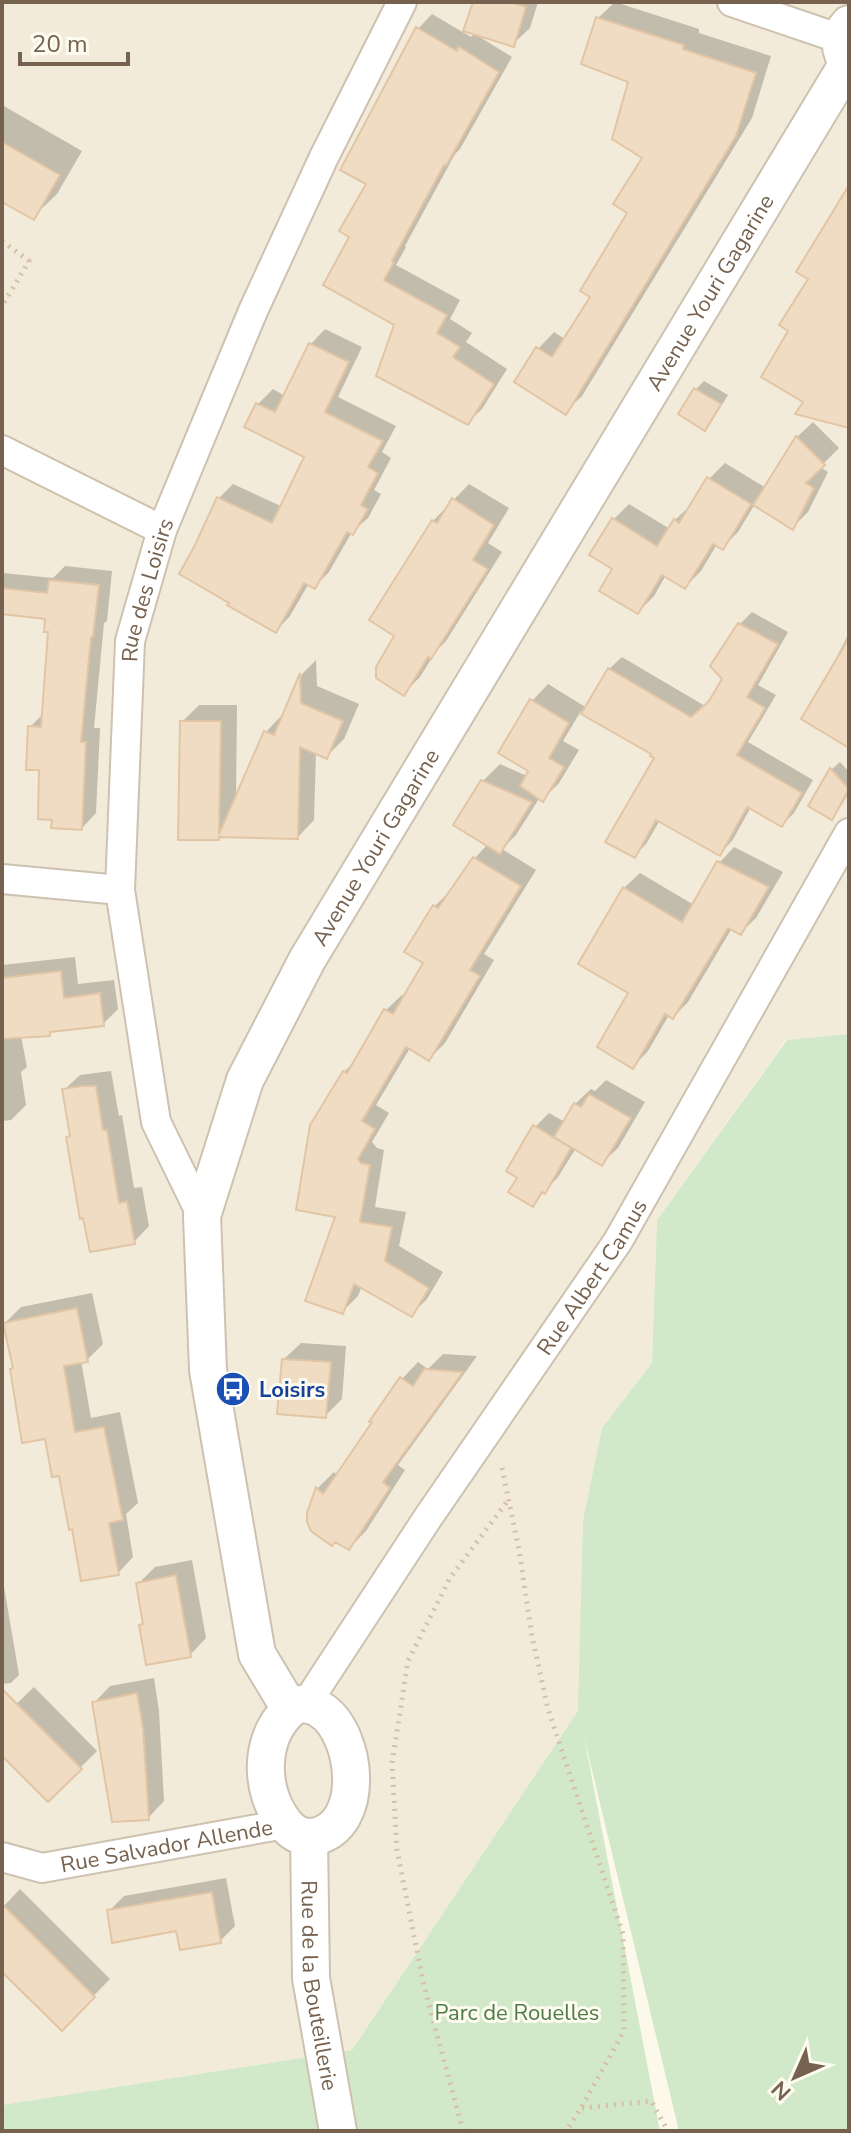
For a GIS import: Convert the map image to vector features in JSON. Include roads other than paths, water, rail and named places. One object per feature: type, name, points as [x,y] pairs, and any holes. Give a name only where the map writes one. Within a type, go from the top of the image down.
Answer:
[{"type":"street","name":"Rue des Loisirs","points":[[202,1216],[156,1122],[120,890],[130,641],[162,530],[253,311],[324,157],[402,2]]},
{"type":"street","points":[[732,2],[847,47]]},
{"type":"street","name":"Avenue Youri Gagarine","points":[[298,1707],[257,1654],[208,1370],[202,1216],[245,1080],[307,960],[847,47]]},
{"type":"street","points":[[2,450],[162,530]]},
{"type":"street","name":"Rue Albert Camus","points":[[298,1707],[618,1241],[849,833]]},
{"type":"street","points":[[2,879],[120,890]]},
{"type":"street","points":[[298,1707],[319,1708],[331,1718],[345,1746],[352,1775],[350,1799],[342,1818],[329,1833],[297,1831],[269,1793],[268,1741],[284,1714],[298,1707]]},
{"type":"street","name":"Rue Salvador Allende","points":[[2,1857],[42,1868],[297,1831]]},
{"type":"street","name":"Rue de la Bouteillerie","points":[[297,1831],[311,1978],[338,2131]]},
{"type":"place","name":"Loisirs","points":[[233,1389]]},
{"type":"park label","name":"Parc de Rouelles","points":[[517,2012]]}]
